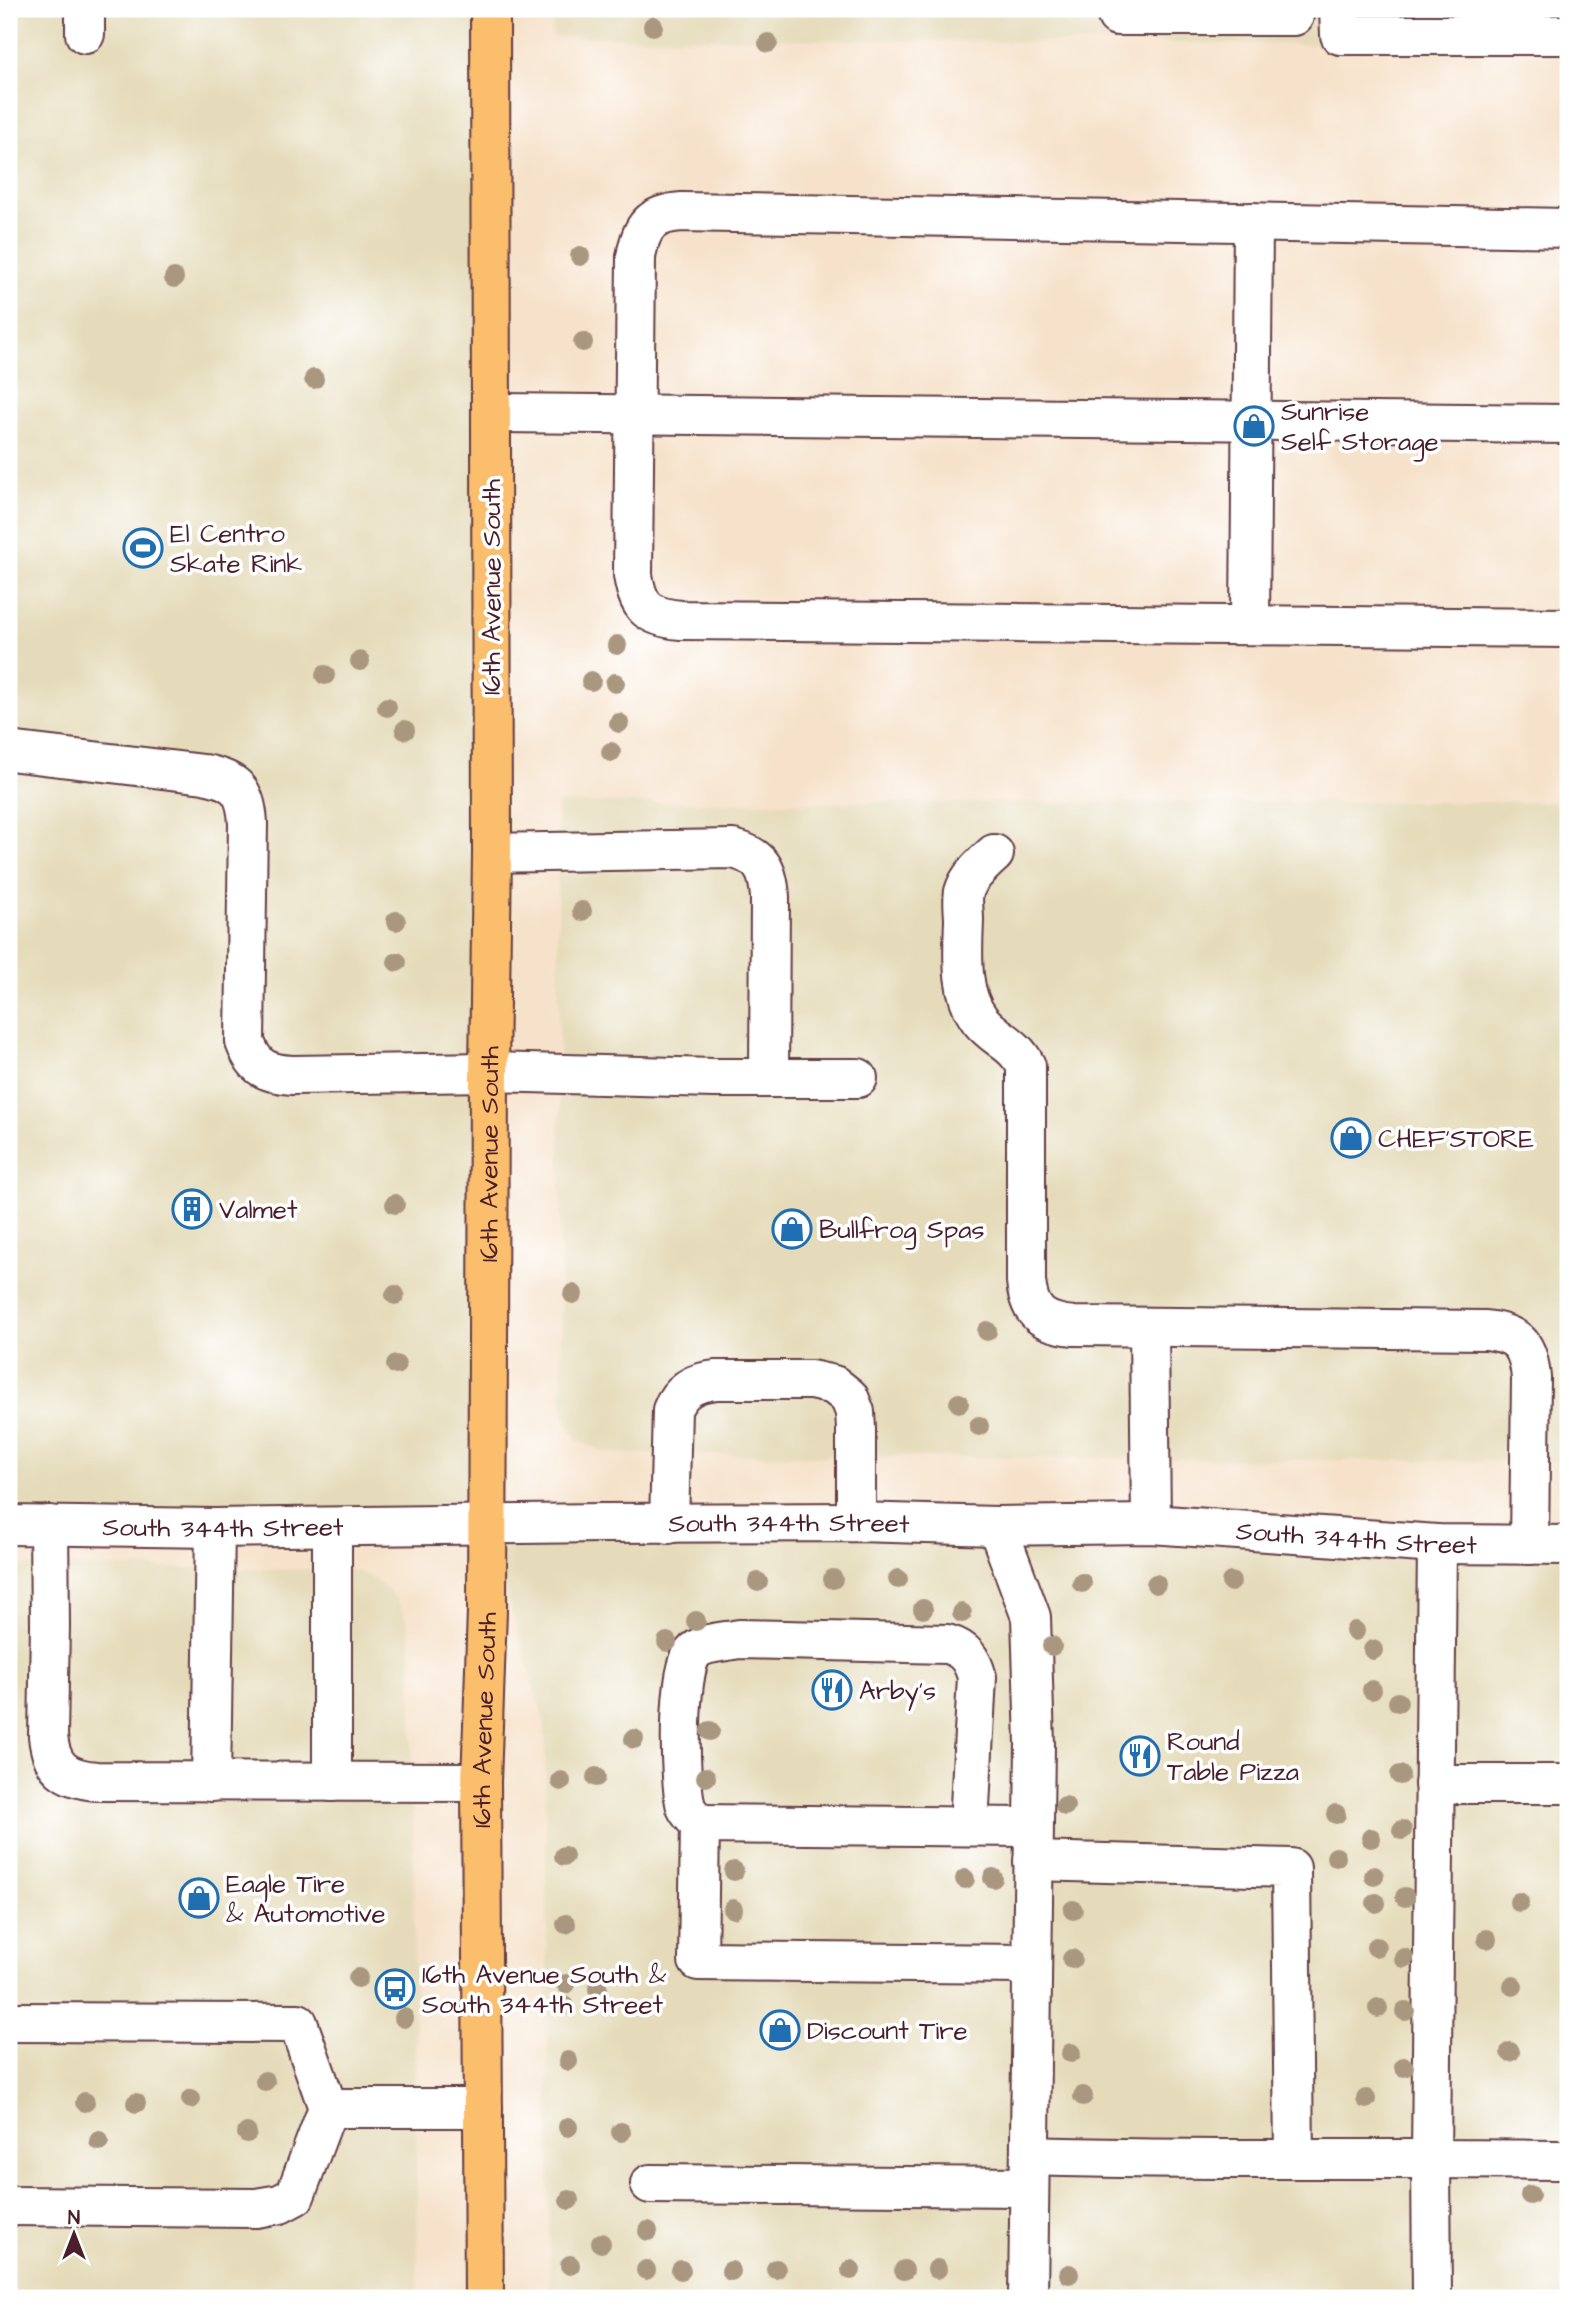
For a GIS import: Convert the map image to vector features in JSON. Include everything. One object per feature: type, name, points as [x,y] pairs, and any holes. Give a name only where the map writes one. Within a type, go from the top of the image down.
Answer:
[{"type":"main road","name":"16th Avenue South","points":[[484,2298],[481,1782],[487,1611],[488,1072],[492,853],[490,9]]},
{"type":"street","points":[[1117,9],[1117,16],[1294,16],[1294,9]]},
{"type":"street","points":[[1339,9],[1340,35],[1568,35]]},
{"type":"street","points":[[1568,228],[669,213],[648,224],[643,231],[636,257],[633,575],[640,602],[656,616],[681,620],[1568,628]]},
{"type":"street","points":[[1250,625],[1254,222]]},
{"type":"street","points":[[492,413],[1568,424]]},
{"type":"street","points":[[9,751],[222,777],[241,791],[248,823],[245,1042],[260,1067],[275,1073],[488,1072],[858,1078]]},
{"type":"street","points":[[492,853],[733,849],[759,862],[769,880],[771,897],[769,1078]]},
{"type":"street","points":[[994,853],[976,871],[964,891],[962,963],[969,996],[979,1018],[989,1030],[1020,1053],[1026,1066],[1027,1293],[1039,1315],[1057,1325],[1486,1330],[1512,1336],[1527,1353],[1531,1378],[1529,1545]]},
{"type":"street","points":[[1149,1327],[1151,1524]]},
{"type":"street","points":[[669,1524],[672,1410],[679,1396],[690,1386],[716,1380],[811,1380],[834,1385],[849,1397],[855,1412],[856,1429],[856,1522]]},
{"type":"street","name":"South 344th Street","points":[[9,1525],[215,1528],[856,1522],[997,1526],[1151,1524],[1437,1544],[1568,1545]]},
{"type":"street","points":[[48,1525],[48,1736],[49,1748],[64,1773],[79,1779],[211,1782],[481,1782]]},
{"type":"street","points":[[997,1526],[1031,1617],[1035,1744],[1028,2298]]},
{"type":"street","points":[[332,1527],[332,1782]]},
{"type":"street","points":[[211,1782],[215,1528]]},
{"type":"street","points":[[1432,2298],[1430,2158],[1437,1544]]},
{"type":"street","points":[[969,1825],[977,1677],[973,1663],[960,1648],[947,1644],[739,1639],[694,1651],[683,1675],[683,1793],[687,1811],[700,1824],[969,1825],[1033,1844],[1292,1868],[1294,2158]]},
{"type":"street","points":[[1434,1784],[1568,1784]]},
{"type":"street","points":[[700,1824],[698,1961],[1032,1964]]},
{"type":"street","points":[[9,2022],[298,2023],[328,2108],[295,2196],[280,2204],[256,2208],[9,2206]]},
{"type":"street","points":[[328,2108],[483,2108]]},
{"type":"street","points":[[650,2184],[1029,2172],[1136,2159],[1568,2160]]},
{"type":"shaded area","points":[[9,9],[490,9],[487,1525],[1568,1545],[1568,2298],[550,2298],[545,1724],[487,1526],[9,1525]]},
{"type":"shaded area","points":[[553,9],[1568,9],[1568,47],[552,37]]},
{"type":"shaded area","points":[[1568,802],[1568,1462],[629,1454],[604,1452],[577,1440],[567,1424],[562,1401],[557,803]]},
{"type":"shaded area","points":[[9,1566],[348,1570],[373,1578],[391,1593],[400,1605],[408,1624],[411,1646],[418,2298],[9,2298]]},
{"type":"place","name":"Sunrise Self Storage","points":[[1254,426]]},
{"type":"place","name":"El Centro Skate Rink","points":[[143,548]]},
{"type":"place","name":"CHEF'STORE","points":[[1351,1138]]},
{"type":"place","name":"Valmet","points":[[192,1209]]},
{"type":"place","name":"Bullfrog Spas","points":[[792,1229]]},
{"type":"place","name":"Arby's","points":[[832,1690]]},
{"type":"place","name":"Round Table Pizza","points":[[1140,1756]]},
{"type":"place","name":"Eagle Tire & Automotive","points":[[199,1898]]},
{"type":"place","name":"16th Avenue South & South 344th Street","points":[[395,1989]]},
{"type":"place","name":"Discount Tire","points":[[780,2030]]}]
